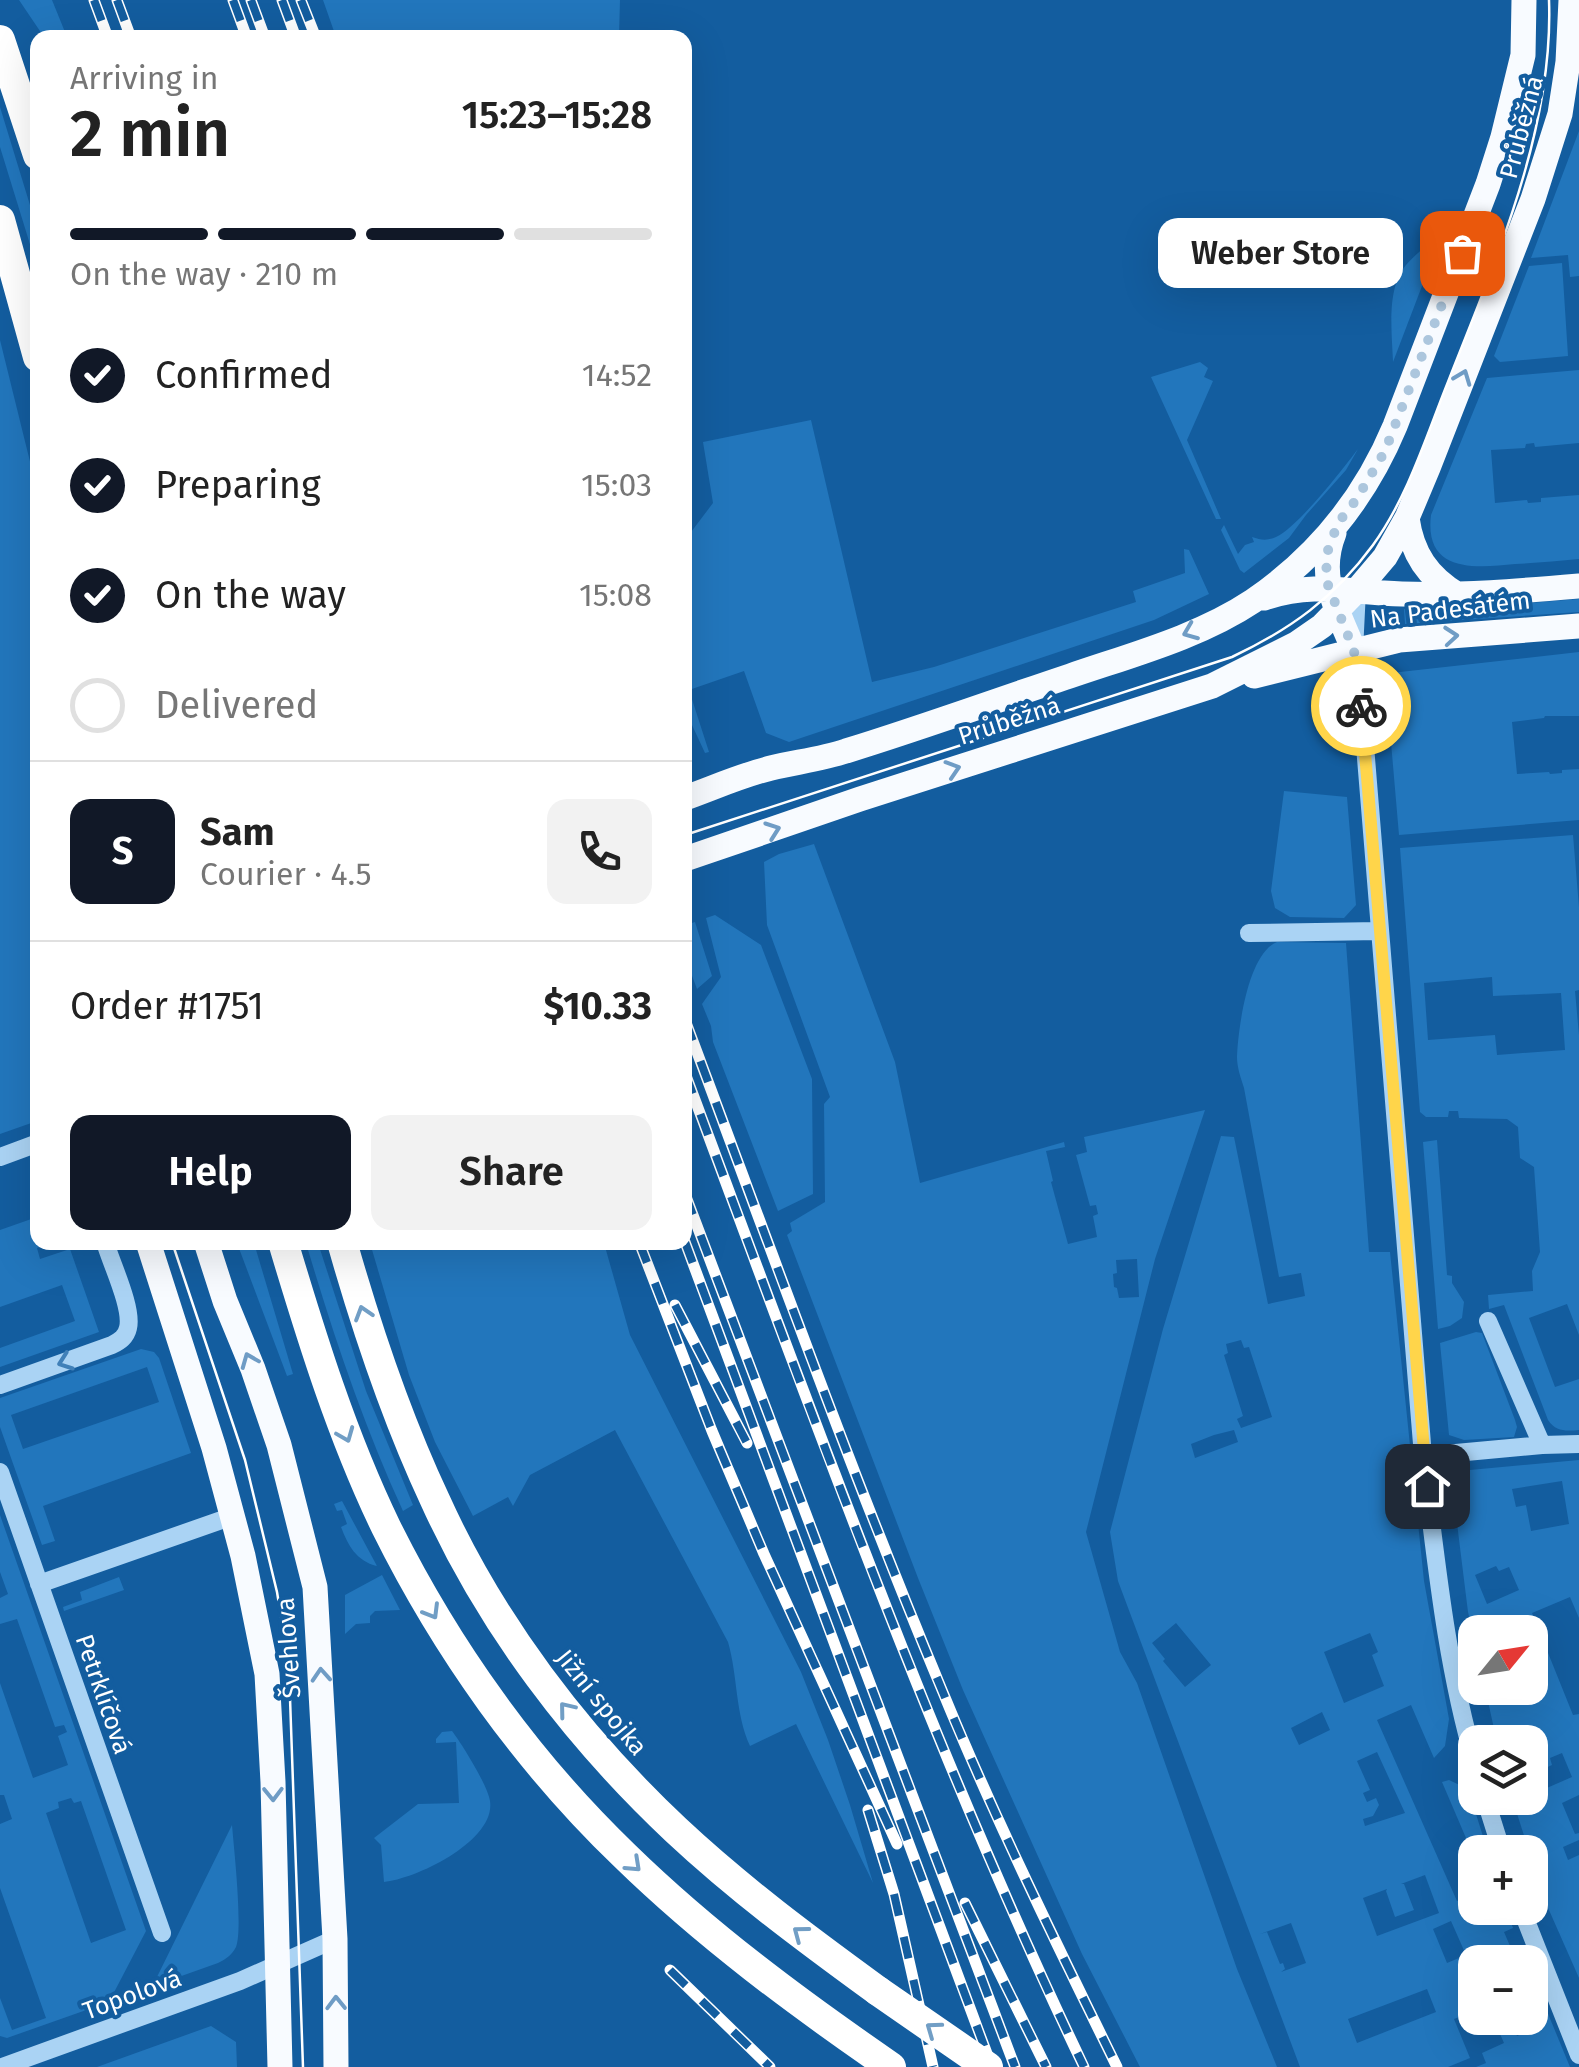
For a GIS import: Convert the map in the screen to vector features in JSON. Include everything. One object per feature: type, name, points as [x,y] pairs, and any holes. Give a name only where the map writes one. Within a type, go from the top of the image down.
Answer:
[{"type":"highway","points":[[0,40],[30,131]]},
{"type":"highway","points":[[0,220],[30,327]]},
{"type":"highway","points":[[286,1250],[339,1416],[386,1526],[424,1598],[490,1700],[585,1814],[672,1900],[776,1985],[891,2067]]},
{"type":"highway","name":"Jižní spojka","points":[[345,1250],[391,1396],[436,1502],[470,1568],[517,1643],[575,1720],[643,1798],[724,1873],[868,1983],[988,2067]]},
{"type":"main road","name":"Průběžná","points":[[692,796],[767,769],[842,752],[1141,652],[1250,602],[1303,560],[1356,500],[1385,451],[1488,184],[1513,101],[1522,55],[1524,0]]},
{"type":"main road","name":"Průběžná","points":[[1250,602],[1300,588],[1333,600],[1358,590],[1407,518],[1550,147],[1568,62],[1571,0]]},
{"type":"main road","points":[[1407,518],[1420,561],[1433,578],[1458,595]]},
{"type":"main road","name":"Průběžná","points":[[1338,523],[1327,553],[1326,580],[1354,651]]},
{"type":"main road","name":"Na Padesátém","points":[[1358,590],[1458,595],[1579,586]]},
{"type":"main road","name":"Průběžná","points":[[692,858],[1212,686],[1296,644],[1322,626],[1333,600]]},
{"type":"main road","name":"Na Padesátém","points":[[1212,686],[1399,640],[1579,626]]},
{"type":"main road","name":"Švehlova","points":[[151,1250],[210,1433],[243,1556],[269,1686],[280,2067]]},
{"type":"main road","name":"Švehlova","points":[[208,1250],[279,1445],[315,1587],[334,1939],[336,2067]]},
{"type":"street","points":[[1358,590],[1354,651],[1424,1456],[1438,1577],[1466,1725]]},
{"type":"street","points":[[1249,932],[1379,931]]},
{"type":"street","points":[[0,1157],[30,1146]]},
{"type":"street","points":[[0,1385],[112,1345],[124,1337],[128,1312],[107,1250]]},
{"type":"street","points":[[1488,1322],[1542,1445]]},
{"type":"street","points":[[1424,1456],[1579,1444]]},
{"type":"street","name":"Petrklíčová","points":[[0,1472],[162,1933]]},
{"type":"street","points":[[39,1584],[232,1516]]},
{"type":"street","points":[[1528,1925],[1579,2055]]},
{"type":"street","name":"Topolová","points":[[2,2067],[240,1981],[334,1939]]},
{"type":"shaded area","points":[[19,0],[52,0],[64,30],[39,30]]},
{"type":"shaded area","points":[[323,0],[620,0],[619,30],[334,30]]},
{"type":"shaded area","points":[[0,107],[30,205],[30,244],[0,147]]},
{"type":"shaded area","points":[[1579,131],[1579,276],[1570,277],[1568,255],[1531,258]]},
{"type":"shaded area","points":[[1443,231],[1393,362],[1395,286],[1410,261]]},
{"type":"shaded area","points":[[1562,263],[1568,356],[1500,362],[1494,356],[1529,266]]},
{"type":"shaded area","points":[[0,340],[30,462],[30,1123],[0,1134]]},
{"type":"shaded area","points":[[1200,362],[1208,368],[1204,377],[1213,381],[1187,440],[1221,519],[1216,519],[1151,377]]},
{"type":"shaded area","points":[[1579,370],[1579,443],[1535,447],[1534,443],[1526,444],[1525,448],[1491,450],[1495,503],[1541,502],[1541,498],[1579,495],[1579,559],[1469,566],[1444,557],[1431,534],[1431,515],[1487,378]]},
{"type":"shaded area","points":[[811,420],[872,682],[934,667],[1136,602],[1133,591],[1185,573],[1184,549],[1189,550],[1209,594],[1154,620],[789,742],[766,733],[744,671],[692,689],[692,531],[713,503],[703,442]]},
{"type":"shaded area","points":[[1358,449],[1346,470],[1289,538],[1244,573],[1240,570],[1221,530],[1224,525],[1238,554],[1254,542],[1252,537],[1276,537],[1307,510]]},
{"type":"shaded area","points":[[1579,599],[1579,612],[1405,624],[1404,609],[1441,610]]},
{"type":"shaded area","points":[[1579,652],[1579,716],[1545,716],[1512,722],[1517,774],[1579,769],[1579,820],[1399,835],[1387,696],[1391,673]]},
{"type":"shaded area","points":[[692,699],[709,752],[705,753],[692,725]]},
{"type":"shaded area","points":[[1284,791],[1347,797],[1356,905],[1344,918],[1290,917],[1275,908],[1271,891]]},
{"type":"shaded area","points":[[1573,835],[1579,907],[1579,990],[1575,991],[1579,1035],[1579,1335],[1567,1304],[1529,1318],[1555,1387],[1579,1379],[1579,1430],[1558,1429],[1548,1420],[1504,1305],[1489,1309],[1488,1295],[1533,1291],[1532,1271],[1540,1252],[1534,1167],[1520,1158],[1518,1127],[1507,1119],[1459,1118],[1458,1111],[1449,1111],[1448,1117],[1426,1117],[1420,1112],[1400,848]],"holes":[[[1492,977],[1493,996],[1561,993],[1565,1050],[1497,1055],[1495,1035],[1428,1040],[1424,983]]]},
{"type":"shaded area","points":[[814,844],[895,1062],[920,1183],[1064,1142],[1065,1147],[1046,1151],[1068,1244],[1097,1237],[1093,1216],[1098,1214],[1096,1205],[1090,1206],[1076,1155],[1087,1152],[1084,1137],[1205,1110],[1155,1259],[1086,1532],[1120,1652],[1137,1683],[1237,1969],[1277,2067],[1140,2067],[1082,1954],[963,1690],[787,1235],[792,1231],[790,1223],[825,1202],[824,1104],[830,1097],[767,925],[764,862]],"holes":[[[1137,1259],[1139,1297],[1119,1298],[1114,1287],[1116,1260]]]},
{"type":"shaded area","points":[[715,915],[761,945],[812,1079],[813,1194],[778,1211],[702,1004],[721,977],[706,918]]},
{"type":"shaded area","points":[[695,922],[712,976],[697,989],[692,976]]},
{"type":"shaded area","points":[[1277,942],[1346,943],[1369,1252],[1390,1252],[1424,1581],[1449,1719],[1445,1746],[1434,1758],[1411,1705],[1377,1720],[1458,1901],[1458,1925],[1513,1928],[1504,1932],[1510,1945],[1462,1945],[1451,1921],[1433,1929],[1447,1963],[1458,1958],[1458,2017],[1454,2019],[1470,2058],[1448,2067],[1300,2067],[1118,1581],[1110,1532],[1163,1329],[1221,1136],[1234,1137],[1268,1304],[1305,1296],[1301,1273],[1279,1277],[1237,1061],[1246,993],[1259,961]],"holes":[[[1241,1340],[1244,1348],[1249,1347],[1272,1417],[1241,1428],[1237,1419],[1243,1416],[1224,1355],[1228,1353],[1226,1344]],[[1234,1430],[1238,1442],[1195,1458],[1191,1444]],[[1176,1623],[1211,1665],[1185,1687],[1152,1643]],[[1370,1633],[1378,1652],[1372,1655],[1384,1686],[1344,1703],[1324,1652]],[[1322,1712],[1330,1730],[1299,1745],[1291,1728]],[[1377,1752],[1405,1813],[1365,1826],[1363,1819],[1373,1816],[1379,1805],[1376,1798],[1367,1802],[1363,1793],[1370,1790],[1357,1761]],[[1425,1875],[1439,1913],[1377,1936],[1363,1898],[1387,1889],[1395,1917],[1414,1910],[1401,1884]],[[1291,1923],[1306,1963],[1281,1972],[1285,1969],[1283,1963],[1280,1964],[1267,1932],[1260,1934]],[[1427,1989],[1436,2012],[1357,2043],[1348,2019]]]},
{"type":"shaded area","points":[[1437,1140],[1447,1275],[1452,1276],[1464,1302],[1462,1318],[1438,1329],[1423,1142]]},
{"type":"shaded area","points":[[30,1219],[30,1250],[38,1250],[40,1259],[70,1250],[99,1332],[0,1367],[0,1348],[75,1321],[62,1285],[0,1307],[0,1230]]},
{"type":"shaded area","points":[[240,1250],[256,1250],[293,1374],[287,1376]]},
{"type":"shaded area","points":[[308,1250],[320,1250],[366,1391],[413,1505],[403,1511],[375,1445]]},
{"type":"shaded area","points":[[372,1250],[606,1250],[630,1335],[801,1672],[828,1740],[873,1883],[796,1724],[750,1746],[728,1642],[615,1430],[530,1475],[513,1506],[508,1497],[473,1516],[435,1442],[409,1375]]},
{"type":"shaded area","points":[[1482,1333],[1515,1420],[1514,1437],[1464,1440],[1449,1435],[1440,1343]]},
{"type":"shaded area","points":[[141,1349],[154,1352],[191,1453],[43,1506],[55,1541],[42,1545],[0,1427],[0,1398]],"holes":[[[147,1367],[159,1402],[23,1449],[11,1415]]]},
{"type":"shaded area","points":[[1579,1460],[1579,1618],[1570,1597],[1533,1615],[1469,1615],[1454,1499],[1459,1481],[1470,1470]],"holes":[[[1562,1481],[1569,1524],[1531,1531],[1526,1505],[1516,1507],[1512,1489]],[[1496,1566],[1499,1571],[1509,1567],[1519,1590],[1487,1604],[1475,1575]]]},
{"type":"shaded area","points":[[342,1501],[377,1566],[358,1556],[347,1540],[341,1527],[347,1524],[342,1510],[337,1511],[334,1504]]},
{"type":"shaded area","points":[[0,1515],[146,1931],[109,2002],[7,2038],[0,2036],[0,1998],[12,2030],[46,2018],[0,1888],[0,1824],[12,1819],[4,1795],[0,1795],[0,1683],[33,1778],[68,1765],[58,1736],[67,1732],[64,1725],[55,1727],[17,1619],[0,1624],[0,1598],[8,1594],[0,1572]],"holes":[[[71,1798],[74,1803],[81,1801],[126,1930],[91,1943],[46,1813],[59,1808],[58,1802]]]},
{"type":"shaded area","points":[[382,1575],[400,1610],[375,1611],[370,1623],[356,1624],[345,1634],[345,1595]]},
{"type":"shaded area","points":[[119,1577],[124,1590],[64,1611],[63,1607],[82,1600],[80,1592]]},
{"type":"shaded area","points":[[1548,1653],[1573,1715],[1579,1714],[1579,1795],[1562,1803],[1575,1834],[1579,1833],[1579,1840],[1563,1847],[1568,1860],[1579,1855],[1579,1978],[1548,1908],[1548,1835],[1524,1835],[1517,1815],[1548,1815],[1548,1787],[1572,1777],[1562,1753],[1550,1758],[1552,1765],[1548,1767],[1548,1725],[1493,1725],[1489,1705],[1548,1705]]},
{"type":"shaded area","points":[[452,1731],[485,1786],[490,1801],[488,1816],[468,1843],[451,1855],[415,1874],[384,1882],[381,1845],[374,1838],[418,1804],[459,1803],[456,1742],[436,1743],[442,1732]]},
{"type":"shaded area","points":[[1442,1782],[1458,1784],[1458,1815],[1476,1815],[1483,1835],[1465,1835]]},
{"type":"shaded area","points":[[232,1825],[238,1907],[236,1947],[218,1963],[128,1995],[137,1984],[155,1981]]},
{"type":"shaded area","points":[[1548,2014],[1570,2067],[1476,2067],[1486,2063],[1482,2053],[1504,2043],[1500,2035],[1548,2035]]},
{"type":"shaded area","points":[[211,2026],[236,2042],[237,2067],[97,2067]]},
{"type":"tram line","points":[[692,833],[1232,657],[1292,623],[1343,581],[1373,545],[1406,488],[1501,246],[1542,99],[1549,0]]},
{"type":"tram line","points":[[175,1250],[245,1460],[284,1635],[290,1698],[303,2067]]},
{"type":"railway","points":[[94,0],[105,30]]},
{"type":"railway","points":[[117,0],[128,30]]},
{"type":"railway","points":[[233,0],[244,30]]},
{"type":"railway","points":[[251,0],[262,30]]},
{"type":"railway","points":[[282,0],[293,30]]},
{"type":"railway","points":[[301,0],[313,30]]},
{"type":"railway","points":[[692,1039],[842,1440],[942,1690],[1005,1833],[1117,2067]]},
{"type":"railway","points":[[692,1092],[923,1699],[1084,2067]]},
{"type":"railway","points":[[692,1213],[1015,2067]]},
{"type":"railway","points":[[642,1250],[764,1554],[897,1844]]},
{"type":"railway","points":[[688,1250],[992,2067]]},
{"type":"railway","points":[[675,1305],[747,1443]]},
{"type":"railway","points":[[868,1810],[894,1894],[933,2067]]},
{"type":"railway","points":[[965,1903],[1046,2067]]},
{"type":"railway","points":[[670,1970],[770,2067]]},
{"type":"way so far","points":[[1361,706],[1354,651],[1326,580],[1327,553],[1338,523],[1385,451],[1462,253]]},
{"type":"place","name":"Weber Store","points":[[1462,253]]},
{"type":"route","points":[[1361,706],[1427,1486]]}]
